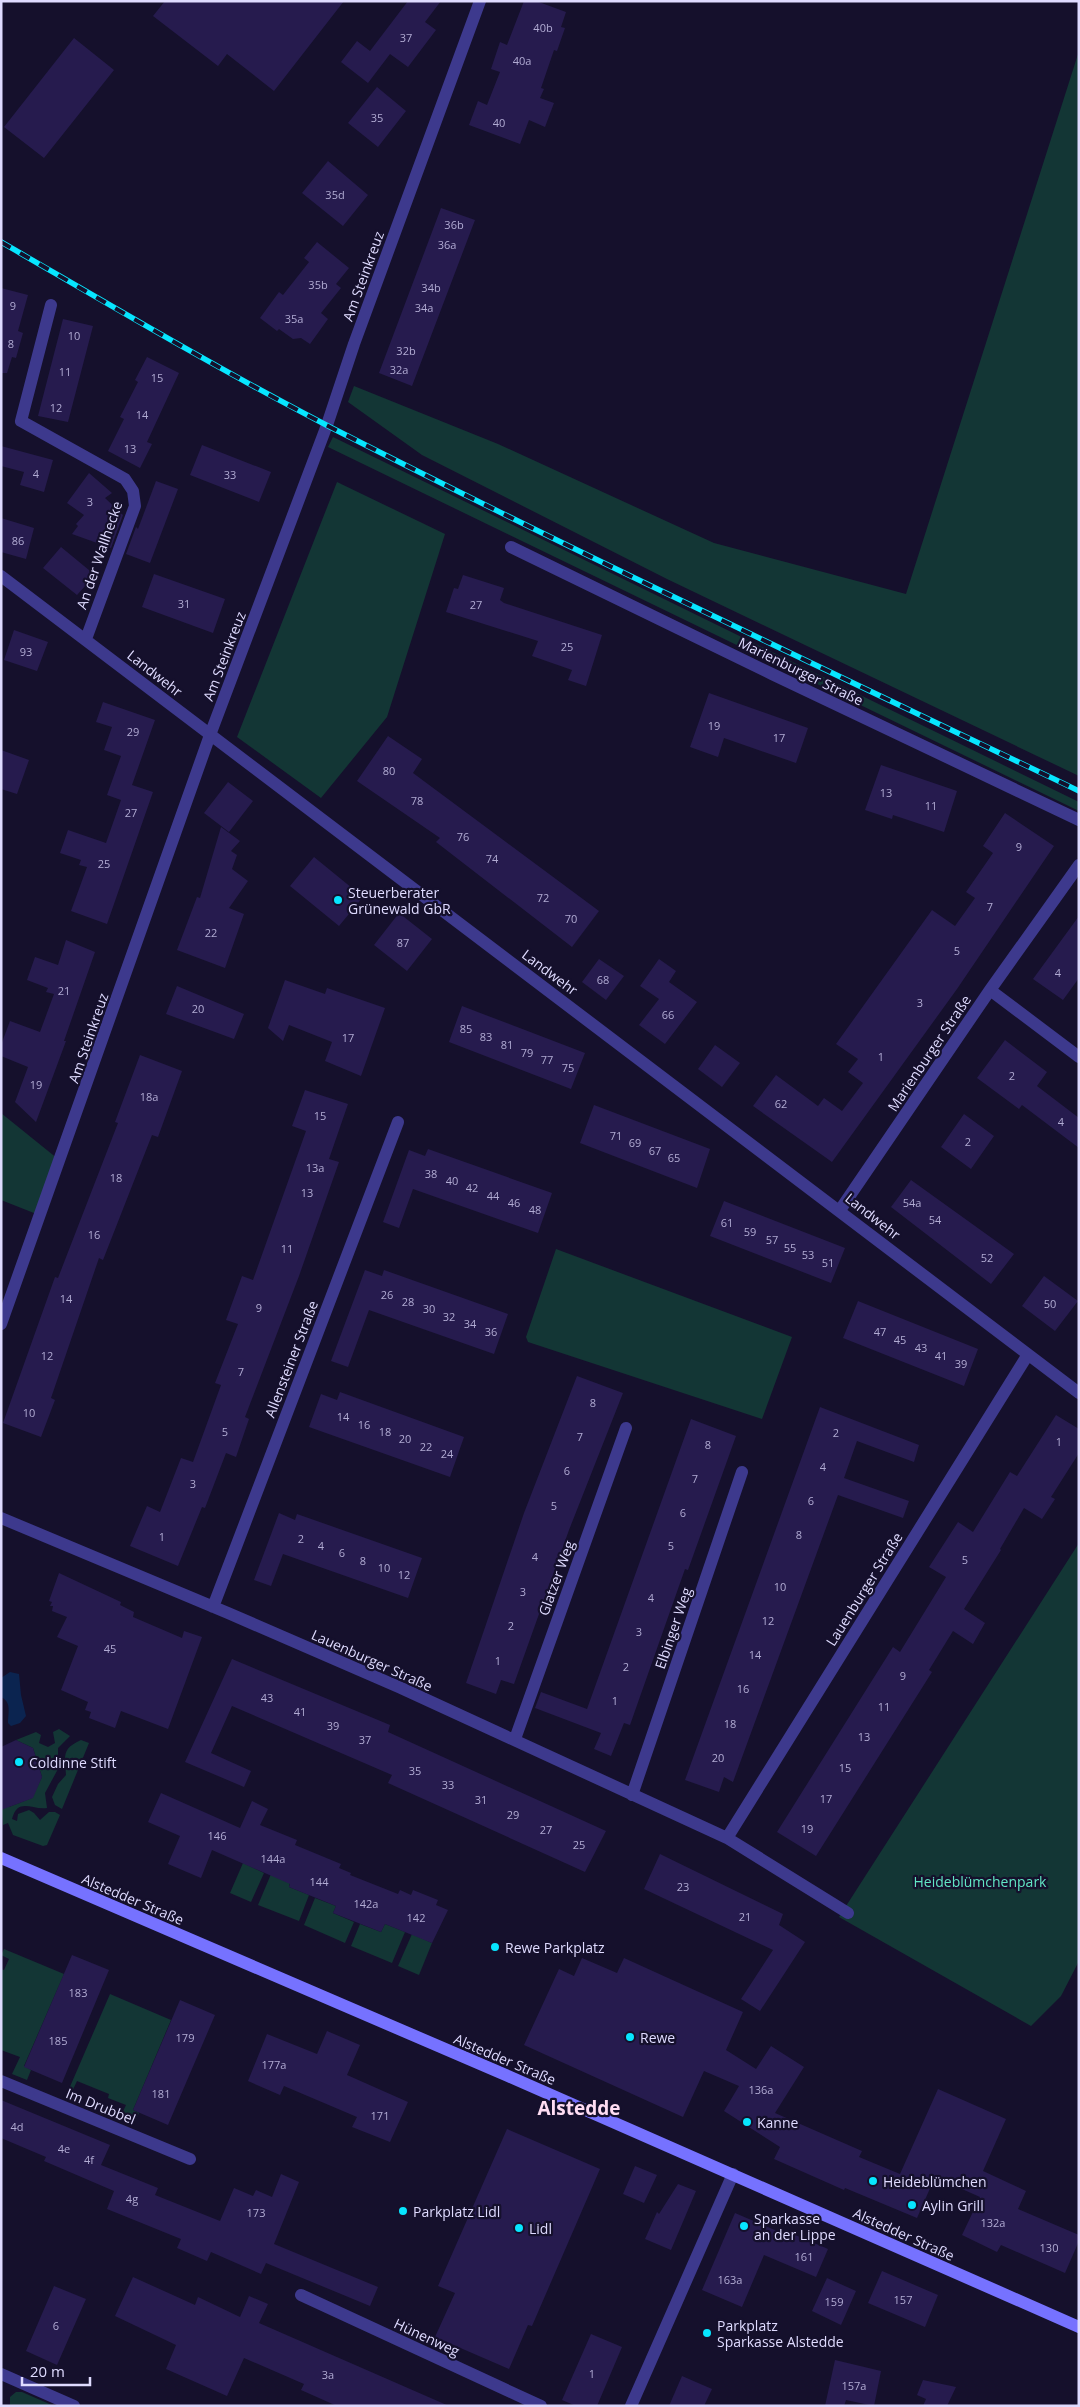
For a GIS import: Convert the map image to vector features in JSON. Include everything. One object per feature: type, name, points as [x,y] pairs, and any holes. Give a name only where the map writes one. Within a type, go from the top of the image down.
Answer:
[{"type":"street","name":"Am Steinkreuz","points":[[1,1324],[210,735],[327,425],[354,344],[480,1]]},
{"type":"street","name":"An der Wallhecke","points":[[51,305],[21,421],[125,480],[133,491],[135,506],[86,639]]},
{"type":"street","name":"Marienburger Straße","points":[[511,547],[781,679],[1079,820]]},
{"type":"street","name":"Landwehr","points":[[1,576],[840,1210],[1027,1356],[1079,1393]]},
{"type":"street","name":"Marienburger Straße","points":[[840,1210],[990,990],[1079,865]]},
{"type":"street","points":[[990,990],[1079,1057]]},
{"type":"street","name":"Allensteiner Straße","points":[[213,1607],[398,1122]]},
{"type":"street","name":"Lauenburger Straße","points":[[727,1838],[1027,1356]]},
{"type":"street","name":"Glatzer Weg","points":[[515,1739],[626,1428]]},
{"type":"street","name":"Elbinger Weg","points":[[632,1795],[742,1472]]},
{"type":"street","name":"Lauenburger Straße","points":[[1,1518],[213,1607],[515,1739],[727,1838],[848,1913]]},
{"type":"street","name":"Alstedder Straße","points":[[1,1858],[733,2174],[1079,2327]]},
{"type":"street","name":"Im Drubbel","points":[[1,2081],[190,2159]]},
{"type":"street","points":[[631,2406],[733,2174]]},
{"type":"street","name":"Hünenweg","points":[[300,2295],[541,2406]]},
{"type":"street","points":[[1,2374],[74,2406]]},
{"type":"green space","points":[[1079,51],[1079,776],[667,579],[422,455],[348,402],[354,386],[498,444],[714,543],[906,594]]},
{"type":"green space","points":[[333,437],[1079,802],[1079,811],[328,447]]},
{"type":"green space","points":[[337,482],[445,534],[387,717],[321,798],[237,737]]},
{"type":"green space","points":[[1,1113],[58,1159],[39,1215],[1,1200]]},
{"type":"green space","points":[[556,1249],[792,1337],[762,1419],[528,1342],[526,1337]]},
{"type":"green space","name":"Heideblümchenpark","points":[[1079,1543],[1079,1961],[1061,1996],[1031,2026],[839,1917]]},
{"type":"green space","points":[[59,1729],[70,1736],[58,1748],[58,1769],[45,1793],[47,1808],[21,1806],[15,1812],[12,1819],[17,1821],[18,1814],[29,1810],[40,1820],[49,1812],[55,1812],[60,1815],[47,1845],[43,1846],[13,1835],[8,1823],[3,1825],[1,1804],[9,1807],[32,1798],[42,1777],[33,1748],[16,1740],[36,1732],[41,1735],[39,1743],[48,1747],[55,1743],[53,1732]]},
{"type":"green space","points":[[81,1740],[89,1743],[62,1809],[55,1805],[52,1797],[58,1784],[66,1775],[65,1758],[67,1750]]},
{"type":"green space","points":[[243,1863],[264,1873],[251,1902],[230,1893]]},
{"type":"green space","points":[[271,1874],[290,1882],[289,1887],[309,1895],[299,1921],[258,1905]]},
{"type":"green space","points":[[315,1898],[336,1906],[333,1913],[354,1922],[345,1943],[304,1925]]},
{"type":"green space","points":[[360,1924],[381,1932],[385,1924],[405,1932],[392,1963],[351,1946]]},
{"type":"green space","points":[[412,1934],[432,1943],[419,1975],[398,1966]]},
{"type":"green space","points":[[4,1949],[64,1974],[24,2066],[31,2070],[27,2080],[12,2074],[20,2057],[1,2050],[1,1969],[4,1970],[9,1959],[1,1955]]},
{"type":"green space","points":[[110,1994],[171,2020],[133,2110],[139,2113],[133,2126],[120,2118],[126,2105],[108,2098],[109,2094],[77,2081],[69,2098],[66,2096]]},
{"type":"green space","points":[[16,2392],[22,2392],[54,2406],[10,2406],[10,2397]]},
{"type":"water","points":[[10,1672],[19,1674],[26,1716],[20,1723],[11,1726],[8,1723],[9,1712],[7,1702],[1,1697],[1,1678]]},
{"type":"building","points":[[165,1],[344,1],[274,91],[227,54],[218,66],[153,16]]},
{"type":"building","points":[[408,1],[441,1],[425,22],[436,30],[408,67],[390,54],[368,83],[341,62],[357,41],[370,51]]},
{"type":"building","points":[[524,1],[536,1],[566,12],[561,27],[565,28],[557,51],[554,50],[541,88],[544,89],[540,98],[554,103],[545,127],[529,120],[520,144],[469,125],[478,101],[487,105],[500,72],[491,69],[500,42],[507,45]]},
{"type":"building","points":[[74,38],[114,70],[44,158],[4,127]]},
{"type":"building","points":[[377,87],[406,111],[378,147],[348,123]]},
{"type":"building","points":[[328,161],[368,195],[343,226],[302,193]]},
{"type":"building","points":[[441,208],[475,220],[412,386],[379,373]]},
{"type":"building","points":[[317,242],[349,268],[336,284],[341,288],[321,313],[328,319],[310,344],[301,338],[293,339],[279,329],[277,331],[260,318],[279,292],[283,295],[309,262],[304,258]]},
{"type":"building","points":[[1,288],[28,295],[18,331],[23,333],[16,358],[12,357],[7,373],[1,373]]},
{"type":"building","points":[[63,319],[93,326],[68,422],[38,416]]},
{"type":"building","points":[[147,357],[179,373],[147,442],[152,444],[140,468],[108,451],[124,419],[120,417],[138,382],[135,380]]},
{"type":"building","points":[[202,445],[271,472],[259,502],[190,475]]},
{"type":"building","points":[[1,446],[53,460],[44,492],[20,485],[24,472],[1,466]]},
{"type":"building","points":[[89,473],[112,493],[105,498],[123,515],[111,548],[72,534],[78,526],[76,524],[84,515],[67,503]]},
{"type":"building","points":[[156,481],[178,489],[150,563],[126,554],[136,527],[138,529]]},
{"type":"building","points":[[1,518],[34,528],[26,559],[1,552]]},
{"type":"building","points":[[61,547],[95,575],[77,595],[43,568]]},
{"type":"building","points":[[154,574],[225,599],[213,633],[142,607]]},
{"type":"building","points":[[463,575],[504,588],[500,600],[504,603],[602,635],[586,686],[568,680],[572,670],[532,656],[538,641],[446,612],[454,588],[458,589]]},
{"type":"building","points":[[14,630],[48,642],[37,671],[4,660]]},
{"type":"building","points":[[709,693],[808,728],[796,763],[724,738],[718,757],[690,747]]},
{"type":"building","points":[[103,702],[155,720],[132,785],[153,792],[107,924],[71,911],[87,867],[79,865],[81,860],[60,853],[68,830],[106,843],[121,800],[107,795],[121,756],[104,750],[112,727],[96,722]]},
{"type":"building","points":[[388,736],[422,759],[413,773],[599,911],[572,947],[436,842],[440,838],[357,781]]},
{"type":"building","points":[[1,750],[29,760],[17,794],[1,789]]},
{"type":"building","points":[[881,765],[957,791],[944,832],[893,815],[892,819],[865,810]]},
{"type":"building","points":[[228,782],[253,801],[229,832],[204,813]]},
{"type":"building","points":[[1005,813],[1054,846],[957,989],[832,1162],[753,1106],[776,1075],[818,1106],[824,1098],[842,1111],[863,1083],[848,1072],[858,1059],[836,1044],[932,910],[955,926],[975,898],[966,892],[993,853],[983,846]]},
{"type":"building","points":[[221,827],[240,841],[231,851],[237,855],[232,869],[248,881],[229,908],[244,914],[225,968],[177,950],[197,897],[200,898]]},
{"type":"building","points":[[314,857],[363,897],[339,926],[290,886]]},
{"type":"building","points":[[399,913],[432,939],[407,971],[374,945]]},
{"type":"building","points":[[1079,916],[1079,978],[1063,1000],[1033,979]]},
{"type":"building","points":[[66,940],[95,952],[64,1041],[66,1041],[36,1122],[15,1102],[28,1067],[1,1056],[1,1045],[10,1021],[40,1032],[54,994],[46,992],[48,988],[27,980],[35,957],[58,965]]},
{"type":"building","points":[[599,959],[624,976],[606,1000],[582,982]]},
{"type":"building","points":[[659,959],[676,971],[669,982],[697,1002],[665,1044],[639,1025],[659,999],[640,986]]},
{"type":"building","points":[[285,980],[325,994],[327,988],[385,1008],[361,1076],[325,1061],[332,1042],[289,1025],[283,1041],[268,1028]]},
{"type":"building","points":[[177,986],[244,1014],[234,1039],[166,1014]]},
{"type":"building","points":[[462,1006],[585,1053],[571,1089],[449,1042]]},
{"type":"building","points":[[1005,1040],[1047,1072],[1037,1086],[1079,1118],[1079,1148],[1022,1105],[1019,1109],[977,1078]]},
{"type":"building","points":[[715,1045],[740,1063],[722,1087],[698,1069]]},
{"type":"building","points":[[140,1055],[182,1071],[158,1137],[152,1135],[103,1260],[99,1258],[51,1398],[55,1400],[41,1437],[3,1423],[55,1277],[58,1278],[118,1123],[115,1122]]},
{"type":"building","points":[[305,1090],[348,1104],[329,1159],[339,1162],[299,1276],[245,1417],[249,1419],[236,1457],[226,1453],[205,1508],[202,1507],[178,1566],[130,1546],[147,1506],[160,1512],[181,1458],[193,1462],[221,1385],[215,1383],[238,1324],[226,1320],[242,1276],[253,1280],[306,1131],[292,1126]]},
{"type":"building","points":[[594,1105],[710,1149],[697,1188],[580,1143]]},
{"type":"building","points":[[964,1114],[994,1136],[971,1169],[941,1147]]},
{"type":"building","points":[[428,1149],[552,1193],[538,1233],[413,1189],[399,1228],[383,1222],[409,1150],[425,1156]]},
{"type":"building","points":[[911,1180],[1014,1254],[991,1284],[891,1207]]},
{"type":"building","points":[[724,1201],[845,1248],[831,1283],[710,1236]]},
{"type":"building","points":[[365,1270],[382,1276],[384,1270],[508,1314],[494,1354],[369,1310],[348,1367],[331,1361]]},
{"type":"building","points":[[1044,1276],[1078,1301],[1055,1331],[1022,1306]]},
{"type":"building","points":[[858,1301],[978,1349],[964,1386],[843,1338]]},
{"type":"building","points":[[577,1376],[623,1393],[569,1530],[514,1684],[501,1680],[496,1694],[466,1683],[524,1513]]},
{"type":"building","points":[[340,1392],[464,1437],[450,1477],[309,1427],[321,1394],[337,1400]]},
{"type":"building","points":[[820,1407],[919,1445],[914,1462],[857,1441],[844,1478],[909,1501],[903,1518],[838,1495],[733,1782],[724,1777],[719,1792],[685,1780]]},
{"type":"building","points":[[1056,1415],[1079,1429],[1079,1453],[1051,1497],[1055,1499],[1042,1519],[1024,1508],[1001,1550],[964,1609],[985,1623],[973,1644],[953,1631],[929,1670],[932,1672],[816,1856],[777,1832],[893,1647],[900,1652],[946,1577],[929,1567],[958,1522],[973,1532],[1010,1472],[1017,1476]]},
{"type":"building","points":[[691,1419],[736,1436],[688,1570],[685,1569],[630,1725],[624,1723],[611,1756],[594,1749],[601,1733],[535,1708],[541,1692],[587,1709]]},
{"type":"building","points":[[279,1513],[295,1520],[297,1514],[422,1558],[408,1598],[283,1554],[271,1586],[254,1580]]},
{"type":"building","points":[[59,1573],[121,1602],[120,1605],[134,1612],[133,1617],[182,1638],[184,1631],[202,1637],[168,1729],[121,1711],[115,1728],[89,1718],[91,1712],[85,1710],[88,1702],[61,1690],[78,1646],[57,1637],[67,1617],[52,1611],[53,1606],[50,1606],[52,1602],[49,1601]]},
{"type":"building","points":[[232,1659],[390,1725],[388,1732],[606,1831],[585,1872],[388,1783],[392,1775],[232,1706],[211,1753],[251,1771],[244,1787],[185,1762]]},
{"type":"building","name":"Coldinne Stift","points":[[16,1740],[33,1748],[42,1777],[33,1798],[1,1810],[1,1747]]},
{"type":"building","points":[[161,1793],[240,1828],[252,1801],[268,1809],[260,1825],[297,1840],[295,1845],[341,1864],[339,1868],[351,1873],[350,1875],[398,1894],[400,1890],[411,1895],[413,1890],[438,1900],[436,1905],[448,1910],[432,1943],[385,1924],[381,1932],[333,1913],[336,1906],[289,1887],[290,1884],[212,1850],[201,1878],[168,1864],[180,1836],[148,1822]]},
{"type":"building","points":[[660,1854],[783,1914],[779,1925],[805,1942],[760,2011],[741,1999],[773,1950],[644,1889]]},
{"type":"building","points":[[72,1955],[109,1970],[62,2083],[24,2067]]},
{"type":"building","points":[[582,1958],[617,1973],[624,1958],[743,2012],[726,2050],[756,2069],[771,2046],[804,2067],[775,2113],[862,2151],[859,2157],[900,2174],[938,2089],[1006,2119],[983,2171],[1026,2191],[1018,2209],[1079,2235],[1079,2241],[1065,2273],[1001,2245],[997,2252],[962,2235],[980,2197],[935,2177],[917,2218],[845,2188],[844,2190],[774,2159],[780,2147],[724,2111],[739,2086],[704,2071],[683,2117],[524,2045],[559,1969],[574,1976]]},
{"type":"building","points":[[180,2000],[215,2015],[168,2125],[133,2110]]},
{"type":"building","points":[[327,2031],[360,2045],[347,2075],[408,2102],[390,2142],[352,2127],[357,2117],[284,2086],[280,2095],[248,2081],[267,2034],[317,2054]]},
{"type":"building","points":[[1,2100],[110,2145],[101,2165],[158,2188],[155,2195],[220,2221],[234,2188],[253,2196],[256,2190],[272,2197],[281,2174],[299,2182],[274,2244],[378,2287],[370,2306],[266,2263],[261,2274],[211,2252],[207,2261],[177,2248],[181,2239],[107,2209],[114,2191],[44,2161],[46,2157],[1,2138]]},
{"type":"building","name":"Lidl","points":[[507,2129],[600,2169],[532,2326],[528,2325],[509,2369],[435,2337],[455,2293],[438,2286]]},
{"type":"building","points":[[635,2166],[657,2175],[644,2203],[623,2194]]},
{"type":"building","points":[[678,2184],[696,2191],[671,2250],[645,2239],[657,2212],[659,2214]]},
{"type":"building","points":[[735,2213],[791,2237],[793,2234],[828,2249],[816,2277],[764,2255],[742,2307],[702,2290]]},
{"type":"building","points":[[882,2271],[938,2295],[925,2327],[868,2303]]},
{"type":"building","points":[[133,2277],[195,2305],[198,2297],[240,2317],[249,2296],[268,2304],[259,2323],[449,2406],[337,2406],[301,2390],[304,2384],[244,2358],[227,2396],[166,2369],[176,2345],[115,2316]]},
{"type":"building","points":[[827,2278],[856,2291],[841,2325],[812,2311]]},
{"type":"building","points":[[54,2286],[86,2299],[57,2365],[26,2351]]},
{"type":"building","points":[[591,2334],[622,2347],[597,2406],[576,2406],[562,2400]]},
{"type":"building","points":[[835,2360],[881,2371],[874,2406],[846,2400],[844,2406],[825,2406]]},
{"type":"building","points":[[682,2376],[712,2389],[704,2406],[669,2406]]},
{"type":"building","points":[[923,2380],[956,2387],[947,2406],[923,2406],[926,2399],[917,2395]]},
{"type":"railway","points":[[1,242],[205,360],[330,427],[610,566],[1079,791]]},
{"type":"place","name":"Steuerberater Grünewald GbR","points":[[338,900]]},
{"type":"place","name":"Coldinne Stift","points":[[19,1762]]},
{"type":"place","name":"Rewe Parkplatz","points":[[495,1947]]},
{"type":"place","name":"Rewe","points":[[630,2037]]},
{"type":"place","name":"Kanne","points":[[747,2122]]},
{"type":"place","name":"Heideblümchen","points":[[873,2181]]},
{"type":"place","name":"Aylin Grill","points":[[912,2205]]},
{"type":"place","name":"Parkplatz Lidl","points":[[403,2211]]},
{"type":"place","name":"Sparkasse an der Lippe","points":[[744,2226]]},
{"type":"place","name":"Lidl","points":[[519,2228]]},
{"type":"place","name":"Parkplatz Sparkasse Alstedde","points":[[707,2333]]},
{"type":"district","name":"Alstedde","points":[[579,2108]]}]
